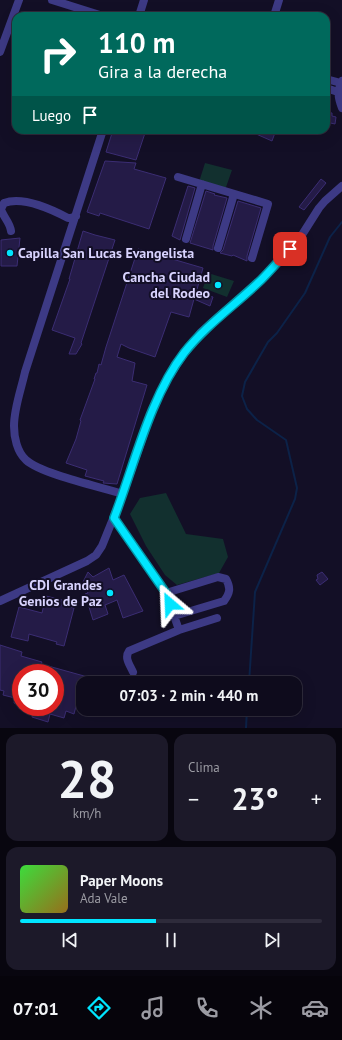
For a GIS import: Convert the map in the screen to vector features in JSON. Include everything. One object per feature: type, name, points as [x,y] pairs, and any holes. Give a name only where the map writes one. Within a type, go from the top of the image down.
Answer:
[{"type":"street","points":[[14,12],[19,0]]},
{"type":"street","points":[[52,0],[90,12]]},
{"type":"street","points":[[140,12],[144,0]]},
{"type":"street","points":[[275,12],[279,0]]},
{"type":"street","points":[[1,48],[12,19]]},
{"type":"street","points":[[330,79],[341,82],[338,92],[338,100],[342,108]]},
{"type":"street","points":[[330,89],[338,92]]},
{"type":"street","points":[[102,134],[25,372],[15,410],[14,426],[15,439],[20,452],[26,460],[37,467],[123,494]]},
{"type":"street","points":[[178,177],[268,204],[252,258]]},
{"type":"street","points":[[186,239],[202,184]]},
{"type":"street","points":[[0,601],[87,561],[96,555],[102,546],[114,518],[150,417],[165,383],[183,355],[201,332],[266,275],[300,238],[322,205],[342,186]]},
{"type":"street","points":[[218,248],[234,194]]},
{"type":"street","points":[[11,231],[1,209],[4,203],[9,201],[38,205],[68,218],[76,216]]},
{"type":"street","points":[[114,518],[166,593],[179,630]]},
{"type":"street","points":[[166,593],[218,577],[226,579],[230,586],[229,594],[224,601],[174,616]]},
{"type":"street","points":[[133,672],[127,658],[129,651],[179,630],[216,618]]},
{"type":"green space","points":[[205,163],[232,170],[225,190],[199,182]]},
{"type":"green space","name":"Cancha Ciudad del Rodeo","points":[[208,273],[234,281],[227,297],[203,288]]},
{"type":"green space","points":[[166,493],[186,534],[223,539],[228,557],[219,573],[177,585],[165,575],[146,546],[130,514],[140,498]]},
{"type":"building","points":[[330,113],[332,113],[332,116],[336,117],[335,124],[330,123]]},
{"type":"building","points":[[112,134],[145,134],[136,160],[106,152]]},
{"type":"building","points":[[256,134],[275,134],[272,141]]},
{"type":"building","points":[[105,161],[136,163],[134,169],[166,178],[149,229],[100,213],[99,216],[87,212]]},
{"type":"building","points":[[321,179],[326,183],[304,210],[299,207]]},
{"type":"building","points":[[188,186],[195,188],[180,240],[172,236]]},
{"type":"building","points":[[206,191],[215,194],[214,195],[227,198],[213,250],[190,243]]},
{"type":"building","points":[[238,201],[261,208],[247,256],[247,261],[233,255],[220,253],[223,250]]},
{"type":"building","points":[[83,231],[115,240],[81,343],[82,344],[76,354],[69,354],[75,338],[52,330],[70,279]]},
{"type":"building","name":"Capilla San Lucas Evangelista","points":[[20,238],[17,266],[1,266],[1,240]]},
{"type":"building","points":[[138,249],[203,268],[196,293],[213,297],[210,306],[194,299],[189,317],[171,312],[155,357],[121,344],[117,357],[135,363],[132,381],[147,385],[117,484],[103,483],[104,481],[85,476],[87,470],[66,463],[76,439],[80,420],[99,364],[101,365]]},
{"type":"building","points":[[109,568],[113,580],[124,575],[143,611],[123,618],[117,600],[105,605],[108,614],[93,620],[85,594],[88,593],[83,582],[88,572],[93,577]]},
{"type":"building","points":[[322,572],[328,579],[320,585],[316,580],[318,579],[317,575]]},
{"type":"building","points":[[46,596],[62,600],[61,605],[74,608],[64,646],[56,644],[57,642],[29,634],[28,641],[11,637],[19,607],[42,613]]},
{"type":"building","points":[[0,645],[22,652],[21,656],[42,662],[41,664],[12,664],[12,697],[3,695],[4,691],[0,690]]},
{"type":"building","points":[[64,670],[84,676],[76,676],[76,706],[74,714],[66,711],[64,718],[57,716],[64,716]]},
{"type":"building","points":[[32,716],[50,716],[48,722]]},
{"type":"waterway","points":[[249,676],[255,592],[295,499],[297,488],[286,440],[257,420],[247,409],[242,396],[245,382],[268,342],[277,333],[305,293],[330,237],[342,222]]},
{"type":"waterway","points":[[246,728],[247,716]]},
{"type":"place","name":"Capilla San Lucas Evangelista","points":[[10,253]]},
{"type":"place","name":"Cancha Ciudad del Rodeo","points":[[218,285]]},
{"type":"place","name":"CDI Grandes Genios de Paz","points":[[110,593]]},
{"type":"route","points":[[170,604],[166,593],[114,518],[150,417],[165,383],[183,355],[201,332],[260,280],[290,249]]}]
